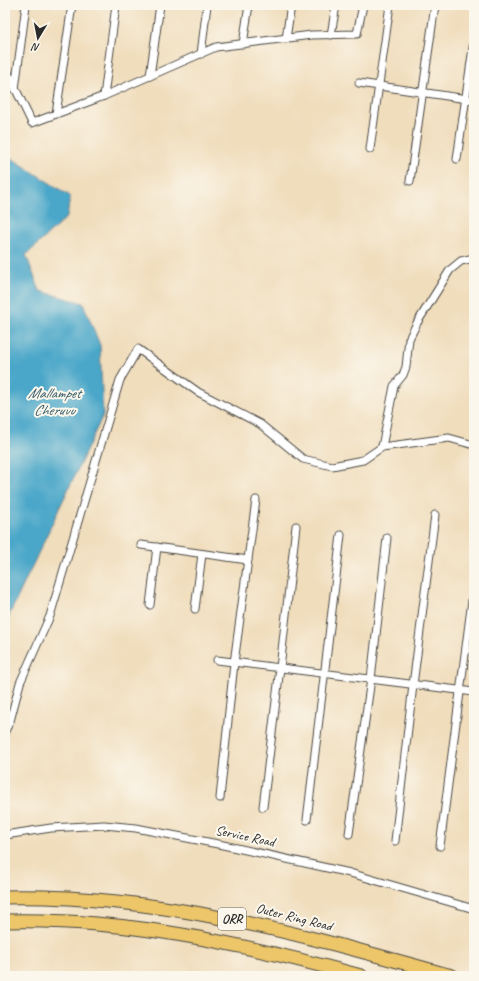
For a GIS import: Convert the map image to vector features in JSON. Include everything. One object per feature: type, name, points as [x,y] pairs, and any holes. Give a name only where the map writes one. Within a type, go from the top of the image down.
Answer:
[{"type":"highway","name":"Outer Ring Road","points":[[5,897],[62,897],[135,903],[207,914],[313,938],[452,976]]},
{"type":"highway","name":"ORR","points":[[5,921],[61,921],[167,932],[238,945],[361,976]]},
{"type":"street","points":[[15,89],[26,5]]},
{"type":"street","points":[[56,114],[72,5]]},
{"type":"street","points":[[104,96],[116,5]]},
{"type":"street","points":[[150,76],[160,5]]},
{"type":"street","points":[[201,54],[207,5]]},
{"type":"street","points":[[243,44],[249,5]]},
{"type":"street","points":[[286,38],[291,5]]},
{"type":"street","points":[[331,35],[336,5]]},
{"type":"street","points":[[5,68],[32,123],[104,96],[216,47],[286,38],[357,34],[363,5]]},
{"type":"street","points":[[370,150],[390,5]]},
{"type":"street","points":[[410,181],[434,5]]},
{"type":"street","points":[[457,159],[474,41]]},
{"type":"street","points":[[359,82],[474,100]]},
{"type":"street","points":[[382,447],[394,386],[403,375],[406,368],[409,339],[450,270],[461,261],[474,258]]},
{"type":"street","points":[[5,731],[10,721],[20,682],[50,616],[120,380],[138,349],[198,392],[260,424],[303,459],[332,466],[363,460],[382,447],[449,438],[474,445]]},
{"type":"street","points":[[220,798],[234,663],[256,500]]},
{"type":"street","points":[[395,841],[435,515]]},
{"type":"street","points":[[263,807],[296,526]]},
{"type":"street","points":[[307,820],[341,535]]},
{"type":"street","points":[[349,834],[371,679],[387,538]]},
{"type":"street","points":[[141,545],[248,560]]},
{"type":"street","points":[[150,605],[157,548]]},
{"type":"street","points":[[195,609],[202,554]]},
{"type":"street","points":[[440,846],[460,690],[471,639],[474,585]]},
{"type":"street","points":[[217,660],[474,692]]},
{"type":"street","name":"Service Road","points":[[5,835],[51,828],[104,825],[136,828],[223,844],[350,874],[474,908]]},
{"type":"water","name":"Mallampet Cheruvu","points":[[5,154],[70,196],[67,217],[26,255],[40,291],[83,303],[100,345],[103,415],[7,620],[5,629]]}]
